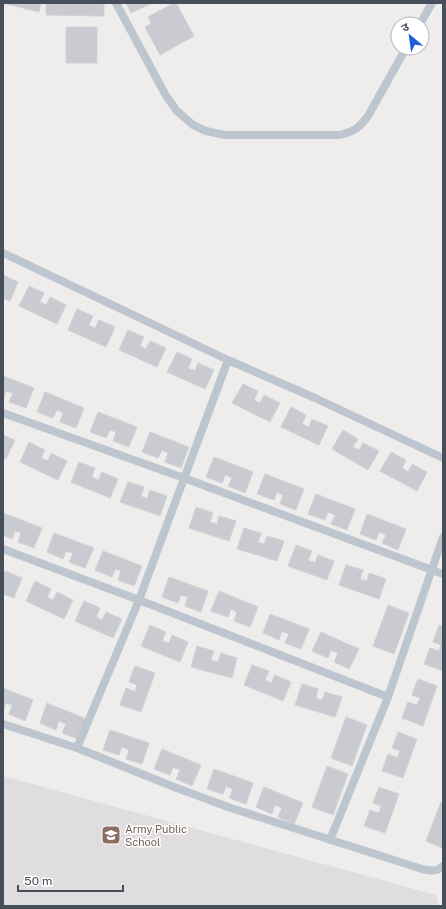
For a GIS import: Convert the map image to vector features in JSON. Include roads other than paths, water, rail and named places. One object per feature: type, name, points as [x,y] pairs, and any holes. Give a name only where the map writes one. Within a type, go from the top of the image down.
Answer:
[{"type":"lane","points":[[116,3],[165,94],[176,110],[193,125],[206,131],[225,135],[340,135],[352,132],[368,116],[402,56]]},
{"type":"lane","points":[[425,16],[432,3]]},
{"type":"lane","points":[[3,253],[228,360],[443,458]]},
{"type":"lane","points":[[77,748],[139,600],[228,360]]},
{"type":"lane","points":[[3,413],[443,574]]},
{"type":"lane","points":[[330,840],[388,697],[443,536]]},
{"type":"lane","points":[[3,548],[388,697]]},
{"type":"lane","points":[[3,724],[77,748],[231,808],[330,840],[422,869],[432,871],[439,870],[443,866]]},
{"type":"place","name":"Army Public School","points":[[111,835]]}]
